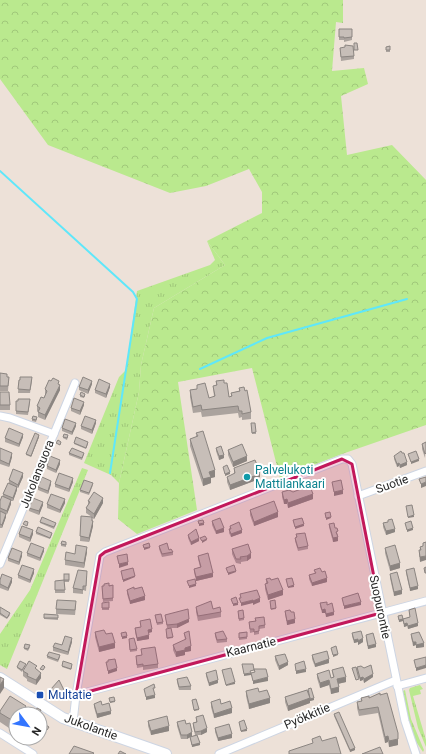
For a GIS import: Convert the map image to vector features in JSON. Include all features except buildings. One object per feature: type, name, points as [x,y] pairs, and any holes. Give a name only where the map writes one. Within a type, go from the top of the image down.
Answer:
[{"type":"street","name":"Jukolansuora","points":[[0,564],[75,383]]},
{"type":"street","points":[[0,416],[10,418],[54,434]]},
{"type":"street","name":"Suopurontie","points":[[76,695],[100,556],[104,552],[342,459],[348,460],[352,464],[381,613],[405,721],[416,754]]},
{"type":"street","name":"Suotie","points":[[358,496],[426,471]]},
{"type":"street","name":"Kaarnatie","points":[[76,695],[426,601]]},
{"type":"street","name":"Jukolantie","points":[[0,678],[63,718],[166,754]]},
{"type":"street","name":"Pyökkitie","points":[[220,754],[397,683],[426,678]]},
{"type":"street","points":[[73,722],[76,695]]},
{"type":"street","points":[[0,733],[33,754]]},
{"type":"highlighted area","points":[[342,459],[352,464],[381,613],[76,695],[100,556],[105,552]]},
{"type":"green space","points":[[0,0],[343,0],[343,23],[336,22],[332,71],[364,68],[368,84],[341,96],[347,155],[392,145],[426,180],[426,425],[342,454],[280,478],[252,368],[178,382],[197,510],[137,534],[118,519],[119,483],[139,392],[141,365],[154,308],[225,265],[207,241],[262,213],[262,192],[249,169],[206,186],[170,193],[48,145],[0,79]]},
{"type":"green space","points":[[207,241],[225,265],[154,308],[141,365],[139,392],[119,483],[111,475],[84,463],[119,377],[126,370],[137,291],[210,265],[215,260]]},
{"type":"green space","points":[[82,468],[88,470],[7,669],[0,665],[0,634],[30,590]]},
{"type":"green space","points":[[420,685],[423,689],[420,690],[421,694],[413,696],[426,740],[426,747],[418,728],[409,690],[410,688]]},
{"type":"green space","points":[[405,690],[411,719],[424,750],[423,752],[411,734],[401,692]]},
{"type":"waterway","points":[[0,171],[133,292],[137,299],[110,473]]},
{"type":"waterway","points":[[200,369],[267,338],[407,299]]},
{"type":"place","name":"Palvelukoti Mattilankaari","points":[[247,477]]},
{"type":"place","name":"Multatie","points":[[40,695]]}]
